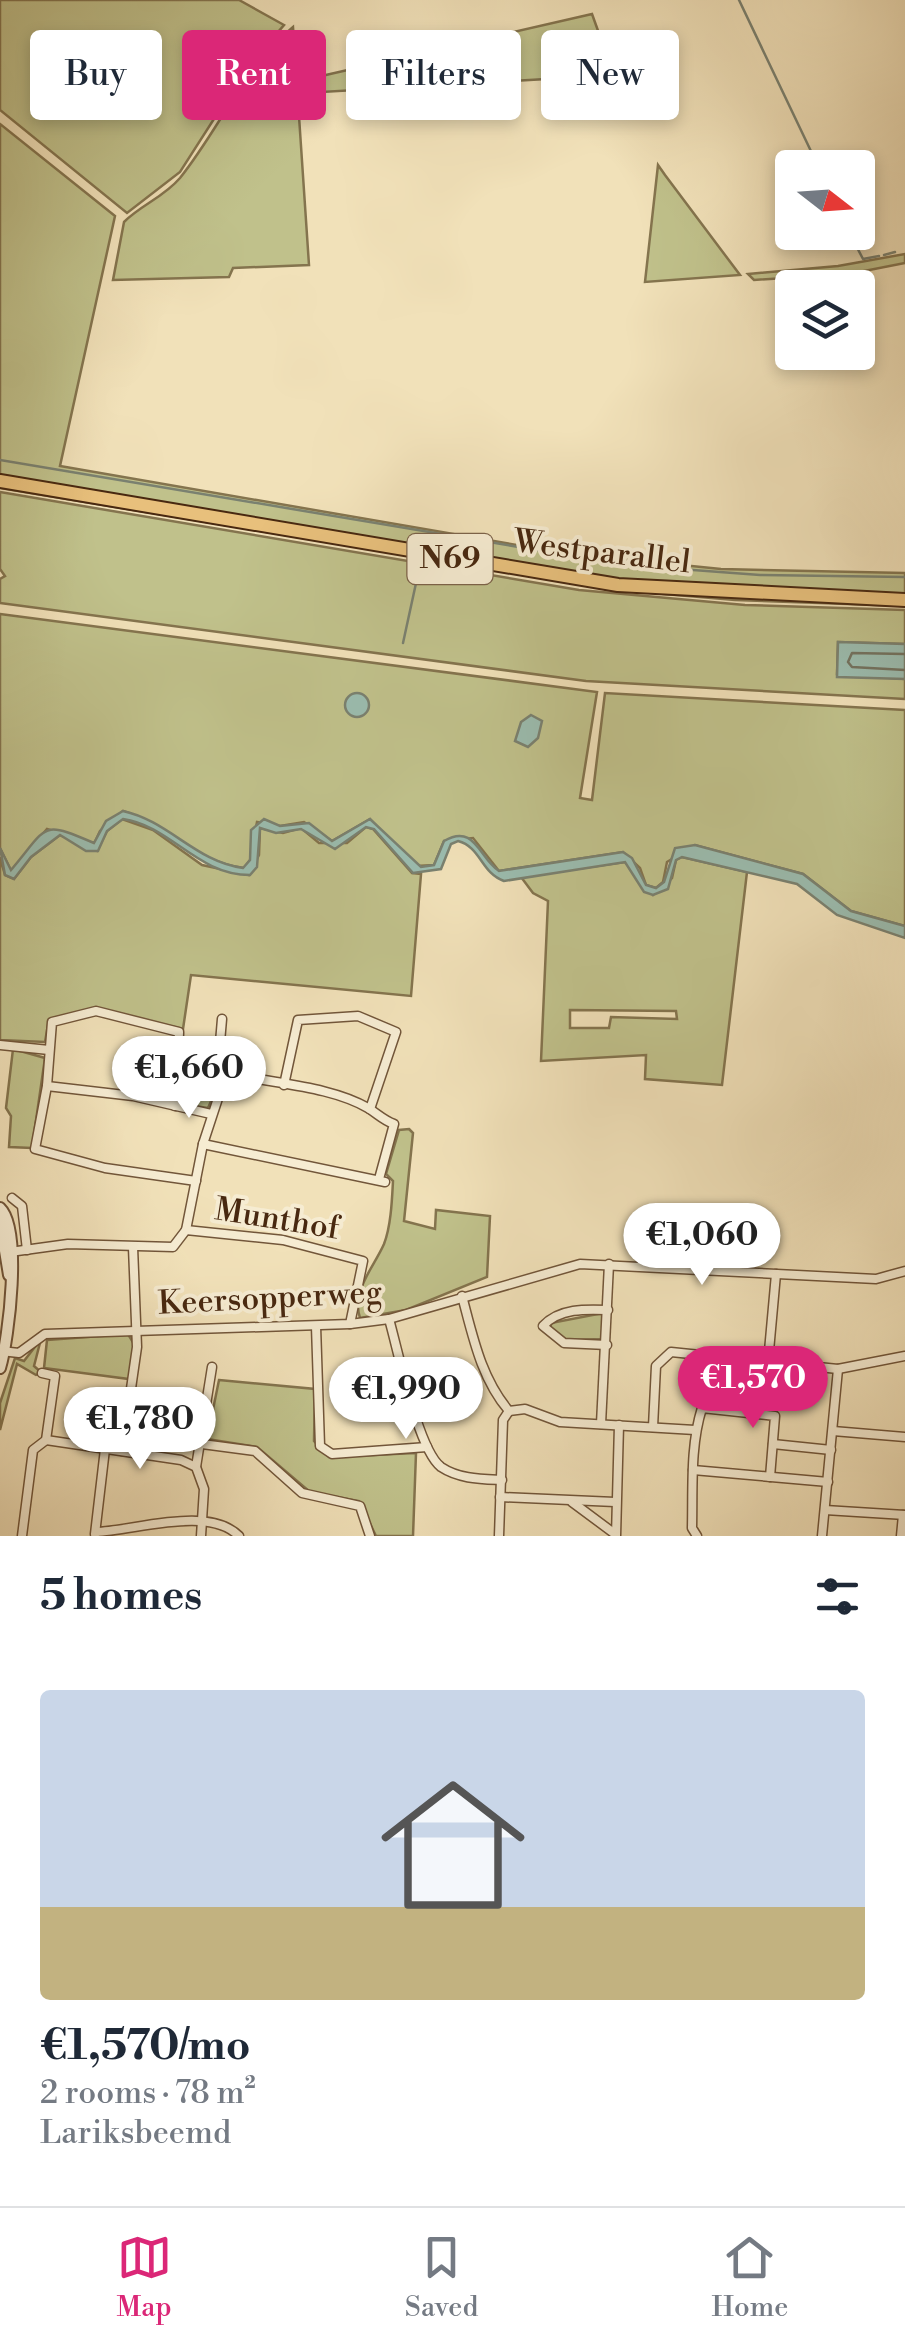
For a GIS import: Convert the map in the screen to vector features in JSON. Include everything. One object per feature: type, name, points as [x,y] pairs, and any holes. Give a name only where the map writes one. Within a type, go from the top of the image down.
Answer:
[{"type":"main road","name":"Westparallel","points":[[0,481],[618,585],[905,600]]},
{"type":"main road","name":"Westparallel","points":[[0,490],[617,592],[744,603],[905,608]]},
{"type":"street","points":[[176,1106],[183,1071],[178,1061],[179,1032],[96,1011],[52,1022],[47,1086],[34,1146],[40,1152],[104,1168],[196,1180]]},
{"type":"street","points":[[284,1085],[298,1020],[358,1016],[396,1032],[370,1109]]},
{"type":"street","points":[[222,1019],[218,1066],[225,1077]]},
{"type":"street","points":[[0,1044],[49,1050]]},
{"type":"street","points":[[203,1144],[382,1181],[395,1129],[370,1109],[284,1085],[238,1075],[225,1077]]},
{"type":"street","points":[[186,1230],[210,1114],[225,1077]]},
{"type":"street","points":[[47,1086],[210,1114]]},
{"type":"street","points":[[12,1198],[22,1206],[28,1250]]},
{"type":"street","points":[[0,1208],[8,1216],[10,1252],[0,1368]]},
{"type":"street","points":[[0,1220],[10,1252]]},
{"type":"street","name":"Munthof","points":[[10,1252],[68,1244],[173,1247],[184,1239],[186,1230],[303,1243],[364,1261],[350,1324]]},
{"type":"street","points":[[122,1451],[136,1330],[133,1247]]},
{"type":"street","points":[[364,1261],[374,1258]]},
{"type":"street","name":"Keersopperweg","points":[[2,1351],[20,1353],[45,1334],[316,1326],[389,1319],[580,1264],[876,1278],[905,1271]]},
{"type":"street","points":[[601,1424],[609,1264]]},
{"type":"street","points":[[768,1362],[776,1274]]},
{"type":"street","points":[[462,1296],[493,1392],[509,1410]]},
{"type":"street","points":[[607,1345],[564,1343],[543,1326],[550,1318],[580,1308],[608,1310]]},
{"type":"street","points":[[0,1336],[7,1317]]},
{"type":"street","points":[[389,1319],[427,1447],[438,1465],[450,1472],[502,1480]]},
{"type":"street","points":[[316,1326],[320,1446],[332,1454],[427,1447]]},
{"type":"street","points":[[653,1426],[660,1358],[671,1352],[838,1369],[905,1356]]},
{"type":"street","points":[[201,1536],[204,1489],[196,1468],[212,1367]]},
{"type":"street","points":[[822,1536],[838,1369]]},
{"type":"street","points":[[22,1536],[33,1450],[46,1440],[55,1376],[42,1373]]},
{"type":"street","points":[[509,1410],[524,1408],[548,1421],[695,1430]]},
{"type":"street","points":[[697,1536],[692,1528],[693,1470],[695,1430],[702,1408],[775,1416],[770,1477]]},
{"type":"street","points":[[499,1536],[503,1420],[509,1410]]},
{"type":"street","points":[[615,1535],[619,1425]]},
{"type":"street","points":[[833,1432],[905,1436]]},
{"type":"street","points":[[46,1440],[181,1460],[196,1468]]},
{"type":"street","points":[[202,1444],[255,1450],[302,1493],[360,1506],[370,1536]]},
{"type":"street","points":[[772,1444],[831,1450]]},
{"type":"street","points":[[105,1449],[95,1534],[166,1520],[233,1530],[239,1536]]},
{"type":"street","points":[[693,1470],[828,1482]]},
{"type":"street","points":[[500,1497],[615,1502]]},
{"type":"street","points":[[568,1500],[615,1535]]},
{"type":"street","points":[[825,1510],[904,1515],[901,1536]]},
{"type":"green space","points":[[0,0],[239,0],[284,25],[280,30],[182,30],[182,120],[213,120],[180,172],[127,213],[0,110]]},
{"type":"green space","points":[[592,14],[598,30],[541,30],[541,79],[521,80],[521,30]]},
{"type":"green space","points":[[346,70],[346,91],[326,92],[326,75]]},
{"type":"green space","points":[[220,120],[299,120],[309,265],[233,268],[229,277],[113,280],[124,222],[167,190]]},
{"type":"green space","points":[[0,124],[115,216],[60,466],[563,553],[721,569],[905,573],[905,597],[618,582],[0,479]]},
{"type":"green space","points":[[658,165],[665,175],[740,275],[645,282]]},
{"type":"green space","points":[[905,254],[905,263],[869,270],[793,270]]},
{"type":"green space","points":[[775,272],[775,279],[754,280],[748,274]]},
{"type":"green space","points":[[0,484],[533,575],[905,606],[735,600],[617,590],[0,488]]},
{"type":"green space","points":[[0,492],[579,590],[745,605],[905,610],[905,644],[838,642],[837,674],[905,679],[905,699],[586,681],[0,603],[0,579],[5,576],[0,569]]},
{"type":"green space","points":[[0,614],[597,692],[580,798],[592,800],[605,693],[905,710],[905,926],[851,911],[803,874],[695,845],[667,862],[663,882],[656,888],[646,885],[640,868],[623,852],[499,871],[473,838],[444,841],[434,865],[416,866],[370,819],[332,841],[304,822],[280,826],[257,822],[250,860],[244,868],[211,859],[155,825],[123,811],[100,831],[94,844],[47,829],[11,871],[0,848]]},
{"type":"green space","points":[[122,819],[153,830],[202,865],[249,875],[259,855],[260,828],[283,833],[301,828],[319,843],[347,843],[366,827],[373,829],[412,873],[421,874],[411,996],[191,975],[183,1029],[95,1008],[49,1019],[45,1042],[0,1040],[0,857],[5,875],[14,879],[31,857],[60,835],[97,851],[107,831]]},
{"type":"green space","points":[[682,857],[747,872],[722,1085],[645,1079],[646,1055],[541,1061],[548,901],[533,893],[521,877],[625,862],[653,895],[672,878],[676,860]],"holes":[[[570,1010],[676,1011],[677,1019],[611,1017],[609,1028],[570,1028]]]},
{"type":"green space","points":[[13,1049],[45,1058],[32,1148],[9,1147],[11,1116],[6,1108]]},
{"type":"green space","points":[[180,1058],[214,1062],[221,1079],[208,1108],[181,1104],[185,1071]]},
{"type":"green space","points":[[409,1129],[413,1133],[404,1221],[435,1229],[436,1210],[490,1216],[487,1277],[406,1310],[360,1318],[361,1289],[384,1244],[391,1213],[393,1181],[386,1174],[399,1130]]},
{"type":"green space","points":[[603,1313],[604,1339],[567,1340],[550,1330],[551,1323]]},
{"type":"green space","points":[[128,1334],[134,1344],[129,1379],[44,1368],[47,1340]]},
{"type":"green space","points":[[41,1339],[34,1366],[42,1373],[36,1375],[17,1364],[0,1430],[0,1403],[15,1358],[24,1361]]},
{"type":"green space","points":[[219,1380],[315,1389],[314,1441],[329,1457],[416,1453],[413,1536],[376,1536],[359,1501],[310,1492],[257,1447],[207,1439]]},
{"type":"water","points":[[838,642],[905,644],[905,679],[837,677]]},
{"type":"water","points":[[357,693],[369,705],[357,717],[345,705]]},
{"type":"water","points":[[531,715],[542,721],[538,738],[528,747],[515,741],[521,722]]},
{"type":"water","points":[[123,811],[155,823],[211,858],[243,868],[250,860],[251,830],[264,819],[280,826],[309,823],[332,841],[370,819],[421,867],[434,865],[444,841],[463,836],[476,844],[499,871],[623,852],[632,858],[646,885],[656,888],[664,882],[675,848],[695,845],[803,874],[851,911],[905,926],[905,938],[837,915],[797,884],[682,857],[676,860],[668,889],[653,895],[644,892],[625,862],[504,881],[490,872],[472,849],[458,841],[451,844],[441,869],[413,873],[374,829],[366,827],[335,849],[301,829],[276,833],[260,828],[257,867],[250,875],[215,867],[156,831],[123,819],[107,831],[98,851],[86,851],[60,835],[31,857],[14,879],[5,875],[0,848],[11,870],[46,831],[64,831],[94,843],[106,821]]},
{"type":"waterway","points":[[739,0],[810,150]]},
{"type":"waterway","points":[[858,250],[863,259],[879,256]]},
{"type":"waterway","points":[[884,255],[895,252]]},
{"type":"waterway","points":[[0,460],[626,565],[760,575],[905,577]]},
{"type":"waterway","points":[[403,643],[418,574]]}]
